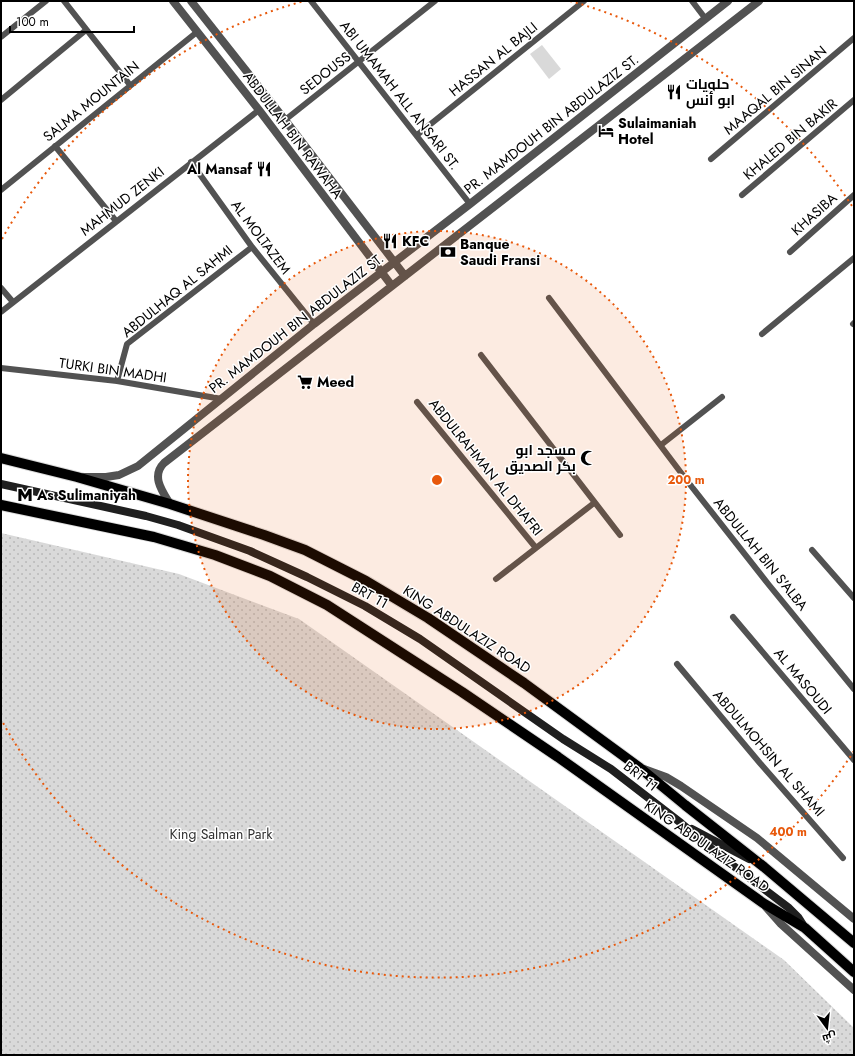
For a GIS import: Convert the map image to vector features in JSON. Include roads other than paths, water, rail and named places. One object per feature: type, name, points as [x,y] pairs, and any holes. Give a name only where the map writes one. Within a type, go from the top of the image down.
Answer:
[{"type":"main road","name":"KING ABDULAZIZ ROAD","points":[[1,458],[77,477],[170,504],[264,535],[305,550],[366,581],[428,618],[524,683],[640,768],[764,867],[854,943]]},
{"type":"main road","name":"BRT 11","points":[[1,484],[146,516],[178,525],[250,551],[365,606],[420,639],[563,739],[611,769],[789,908],[798,917],[805,928]]},
{"type":"main road","name":"KING ABDULAZIZ ROAD","points":[[1,505],[154,537],[215,555],[270,576],[327,606],[442,679],[558,757],[763,903],[805,928],[854,972]]},
{"type":"main road","name":"BRT 11","points":[[681,823],[764,867]]},
{"type":"street","points":[[1,37],[46,1]]},
{"type":"street","points":[[64,1],[130,85]]},
{"type":"street","name":"ABDULLAH BIN RAWAHA","points":[[173,1],[259,110],[392,286]]},
{"type":"street","points":[[191,1],[405,276]]},
{"type":"street","name":"ABI UMAMAH ALL ANSARI ST.","points":[[311,1],[470,204]]},
{"type":"street","name":"SEDOUSS","points":[[285,120],[435,1]]},
{"type":"street","name":"HASSAN AL BAJLI","points":[[417,135],[584,1]]},
{"type":"street","points":[[692,1],[705,18]]},
{"type":"street","name":"PR. MAMDOUH BIN ABDULAZIZ ST.","points":[[77,477],[106,477],[119,475],[138,466],[314,324],[470,204],[728,1]]},
{"type":"street","points":[[170,504],[161,489],[157,478],[160,468],[164,463],[759,1]]},
{"type":"street","points":[[1,100],[86,30]]},
{"type":"street","name":"SALMA MOUNTAIN","points":[[1,190],[197,32]]},
{"type":"street","name":"MAAQAL BIN SINAN","points":[[710,159],[854,38]]},
{"type":"street","name":"KHALED BIN BAKIR","points":[[742,195],[854,100]]},
{"type":"street","name":"MAHMUD ZENKI","points":[[1,312],[259,110]]},
{"type":"street","points":[[55,146],[116,222]]},
{"type":"street","name":"AL MOLTAZEM","points":[[192,162],[252,247],[314,324]]},
{"type":"street","name":"KHASIBA","points":[[790,252],[854,195]]},
{"type":"street","name":"ABDULHAQ AL SAHMI","points":[[117,381],[127,344],[252,247]]},
{"type":"street","points":[[762,334],[854,258]]},
{"type":"street","points":[[1,288],[13,302]]},
{"type":"street","name":"ABDULLAH BIN S'ALBA","points":[[549,298],[755,567],[854,689]]},
{"type":"street","points":[[481,355],[620,535]]},
{"type":"street","name":"TURKI BIN MADHI","points":[[1,368],[117,381],[222,399]]},
{"type":"street","points":[[661,445],[722,397]]},
{"type":"street","name":"ABDULRAHMAN AL DHAFRI","points":[[417,402],[536,548]]},
{"type":"street","points":[[496,579],[594,503]]},
{"type":"street","points":[[812,550],[854,598]]},
{"type":"street","name":"AL MASOUDI","points":[[733,617],[854,760]]},
{"type":"street","name":"ABDULMOHSIN AL SHAMI","points":[[677,664],[759,762],[843,858]]},
{"type":"street","points":[[640,768],[666,777],[757,838],[854,919]]},
{"type":"street","points":[[763,903],[781,924],[854,990]]},
{"type":"place","name":"حلويات ابو أنس","points":[[674,92]]},
{"type":"place","name":"Sulaimaniah Hotel","points":[[606,131]]},
{"type":"place","name":"Al Mansaf","points":[[264,169]]},
{"type":"place","name":"KFC","points":[[390,241]]},
{"type":"place","name":"Banque Saudi Fransi","points":[[448,252]]},
{"type":"place","name":"Meed","points":[[305,382]]},
{"type":"place","name":"مسجد ابو بكر الصديق","points":[[588,458]]},
{"type":"place","name":"As Sulimaniyah","points":[[25,495]]},
{"type":"park label","name":"King Salman Park","points":[[221,834]]}]
